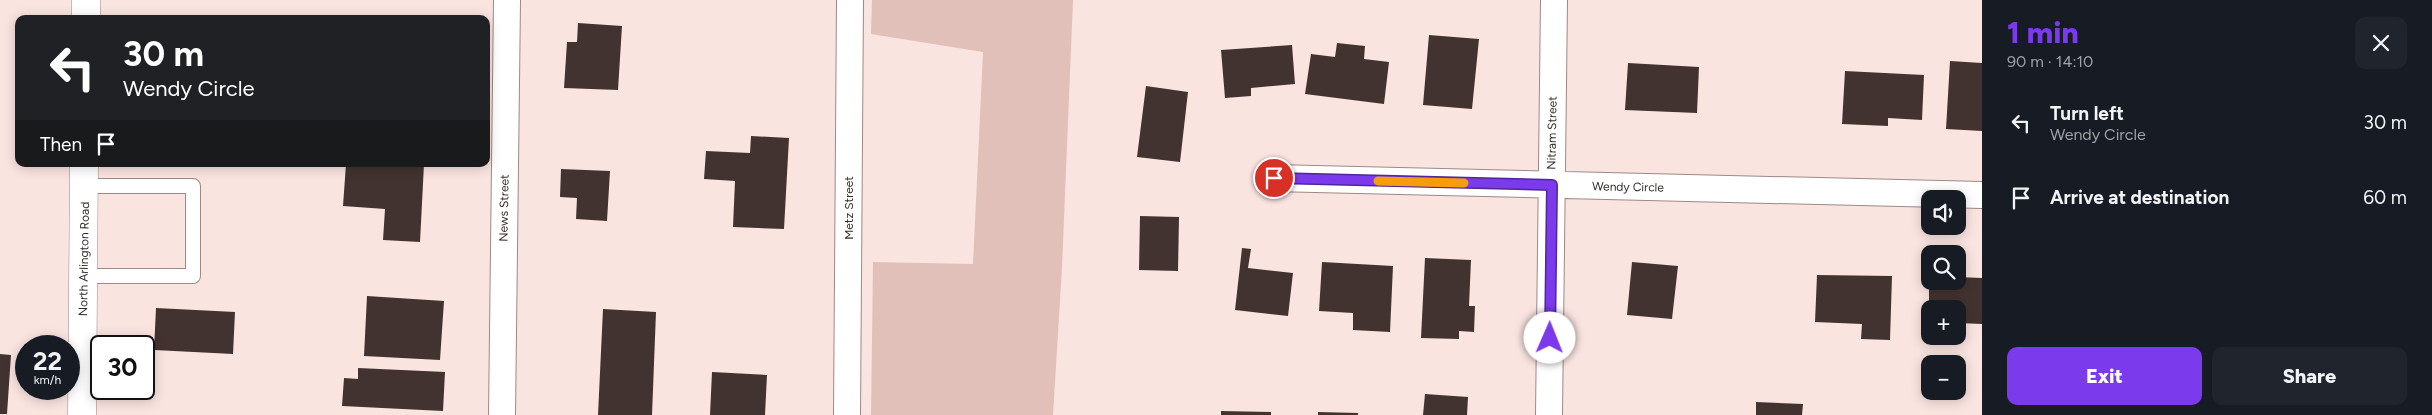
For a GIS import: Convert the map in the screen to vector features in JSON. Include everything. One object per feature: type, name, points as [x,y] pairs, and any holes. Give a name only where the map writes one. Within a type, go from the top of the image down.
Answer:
[{"type":"main road","points":[[86,0],[86,15]]},
{"type":"main road","name":"North Arlington Road","points":[[82,415],[84,175]]},
{"type":"street","name":"News Street","points":[[502,415],[507,0]]},
{"type":"street","name":"Metz Street","points":[[848,415],[850,0]]},
{"type":"street","name":"Nitram Street","points":[[1549,415],[1554,0]]},
{"type":"street","name":"Wendy Circle","points":[[1274,178],[1982,195]]},
{"type":"lane","points":[[83,276],[192,276],[193,195],[193,186],[84,175]]},
{"type":"shaded area","points":[[872,0],[1073,0],[1062,268],[1053,415],[871,415],[873,262],[973,264],[983,52],[871,34]]},
{"type":"building","points":[[578,23],[622,26],[618,90],[564,88],[567,42],[577,42]]},
{"type":"building","points":[[1429,35],[1479,39],[1472,109],[1423,105]]},
{"type":"building","points":[[1337,43],[1365,46],[1364,59],[1389,62],[1384,104],[1305,94],[1311,54],[1335,57]]},
{"type":"building","points":[[1292,45],[1295,84],[1251,88],[1251,96],[1225,98],[1221,50]]},
{"type":"building","points":[[1950,61],[1982,63],[1982,131],[1946,129]]},
{"type":"building","points":[[1628,63],[1699,67],[1697,113],[1625,110]]},
{"type":"building","points":[[1845,71],[1924,75],[1922,120],[1888,118],[1888,126],[1842,124]]},
{"type":"building","points":[[1146,86],[1188,92],[1180,162],[1137,157]]},
{"type":"building","points":[[751,136],[789,138],[784,229],[733,227],[735,181],[704,179],[706,151],[750,153]]},
{"type":"building","points":[[346,167],[424,167],[420,242],[383,240],[385,209],[343,206]]},
{"type":"building","points":[[561,169],[610,171],[607,221],[576,219],[577,198],[560,197]]},
{"type":"building","points":[[1140,216],[1179,217],[1178,271],[1139,270]]},
{"type":"building","points":[[1242,248],[1251,249],[1248,268],[1293,273],[1288,316],[1235,310]]},
{"type":"building","points":[[1425,258],[1471,260],[1469,306],[1475,306],[1474,332],[1459,331],[1459,339],[1421,338]]},
{"type":"building","points":[[1322,262],[1393,266],[1390,332],[1353,330],[1353,313],[1319,311]]},
{"type":"building","points":[[1632,262],[1678,266],[1672,319],[1627,315]]},
{"type":"building","points":[[1817,275],[1892,276],[1890,340],[1861,339],[1862,324],[1815,322]]},
{"type":"building","points":[[1966,277],[1982,278],[1982,324],[1966,323],[1966,300],[1929,300],[1929,290],[1966,290]]},
{"type":"building","points":[[367,296],[444,301],[440,360],[364,356]]},
{"type":"building","points":[[156,308],[235,312],[233,354],[155,350]]},
{"type":"building","points":[[603,309],[656,312],[652,415],[598,415]]},
{"type":"building","points":[[0,354],[11,355],[7,414],[0,414]]},
{"type":"building","points":[[358,368],[445,372],[443,411],[342,406],[344,378],[358,379]]},
{"type":"building","points":[[712,372],[767,375],[765,415],[710,415]]},
{"type":"building","points":[[1425,394],[1468,397],[1467,415],[1423,415]]},
{"type":"building","points":[[1756,402],[1803,404],[1802,415],[1756,415]]},
{"type":"building","points":[[1221,411],[1271,412],[1271,415],[1221,415]]},
{"type":"building","points":[[1318,412],[1358,413],[1358,415],[1318,415]]},
{"type":"slow traffic","points":[[1378,181],[1464,183]]},
{"type":"route","points":[[1274,178],[1552,185],[1550,338]]}]
